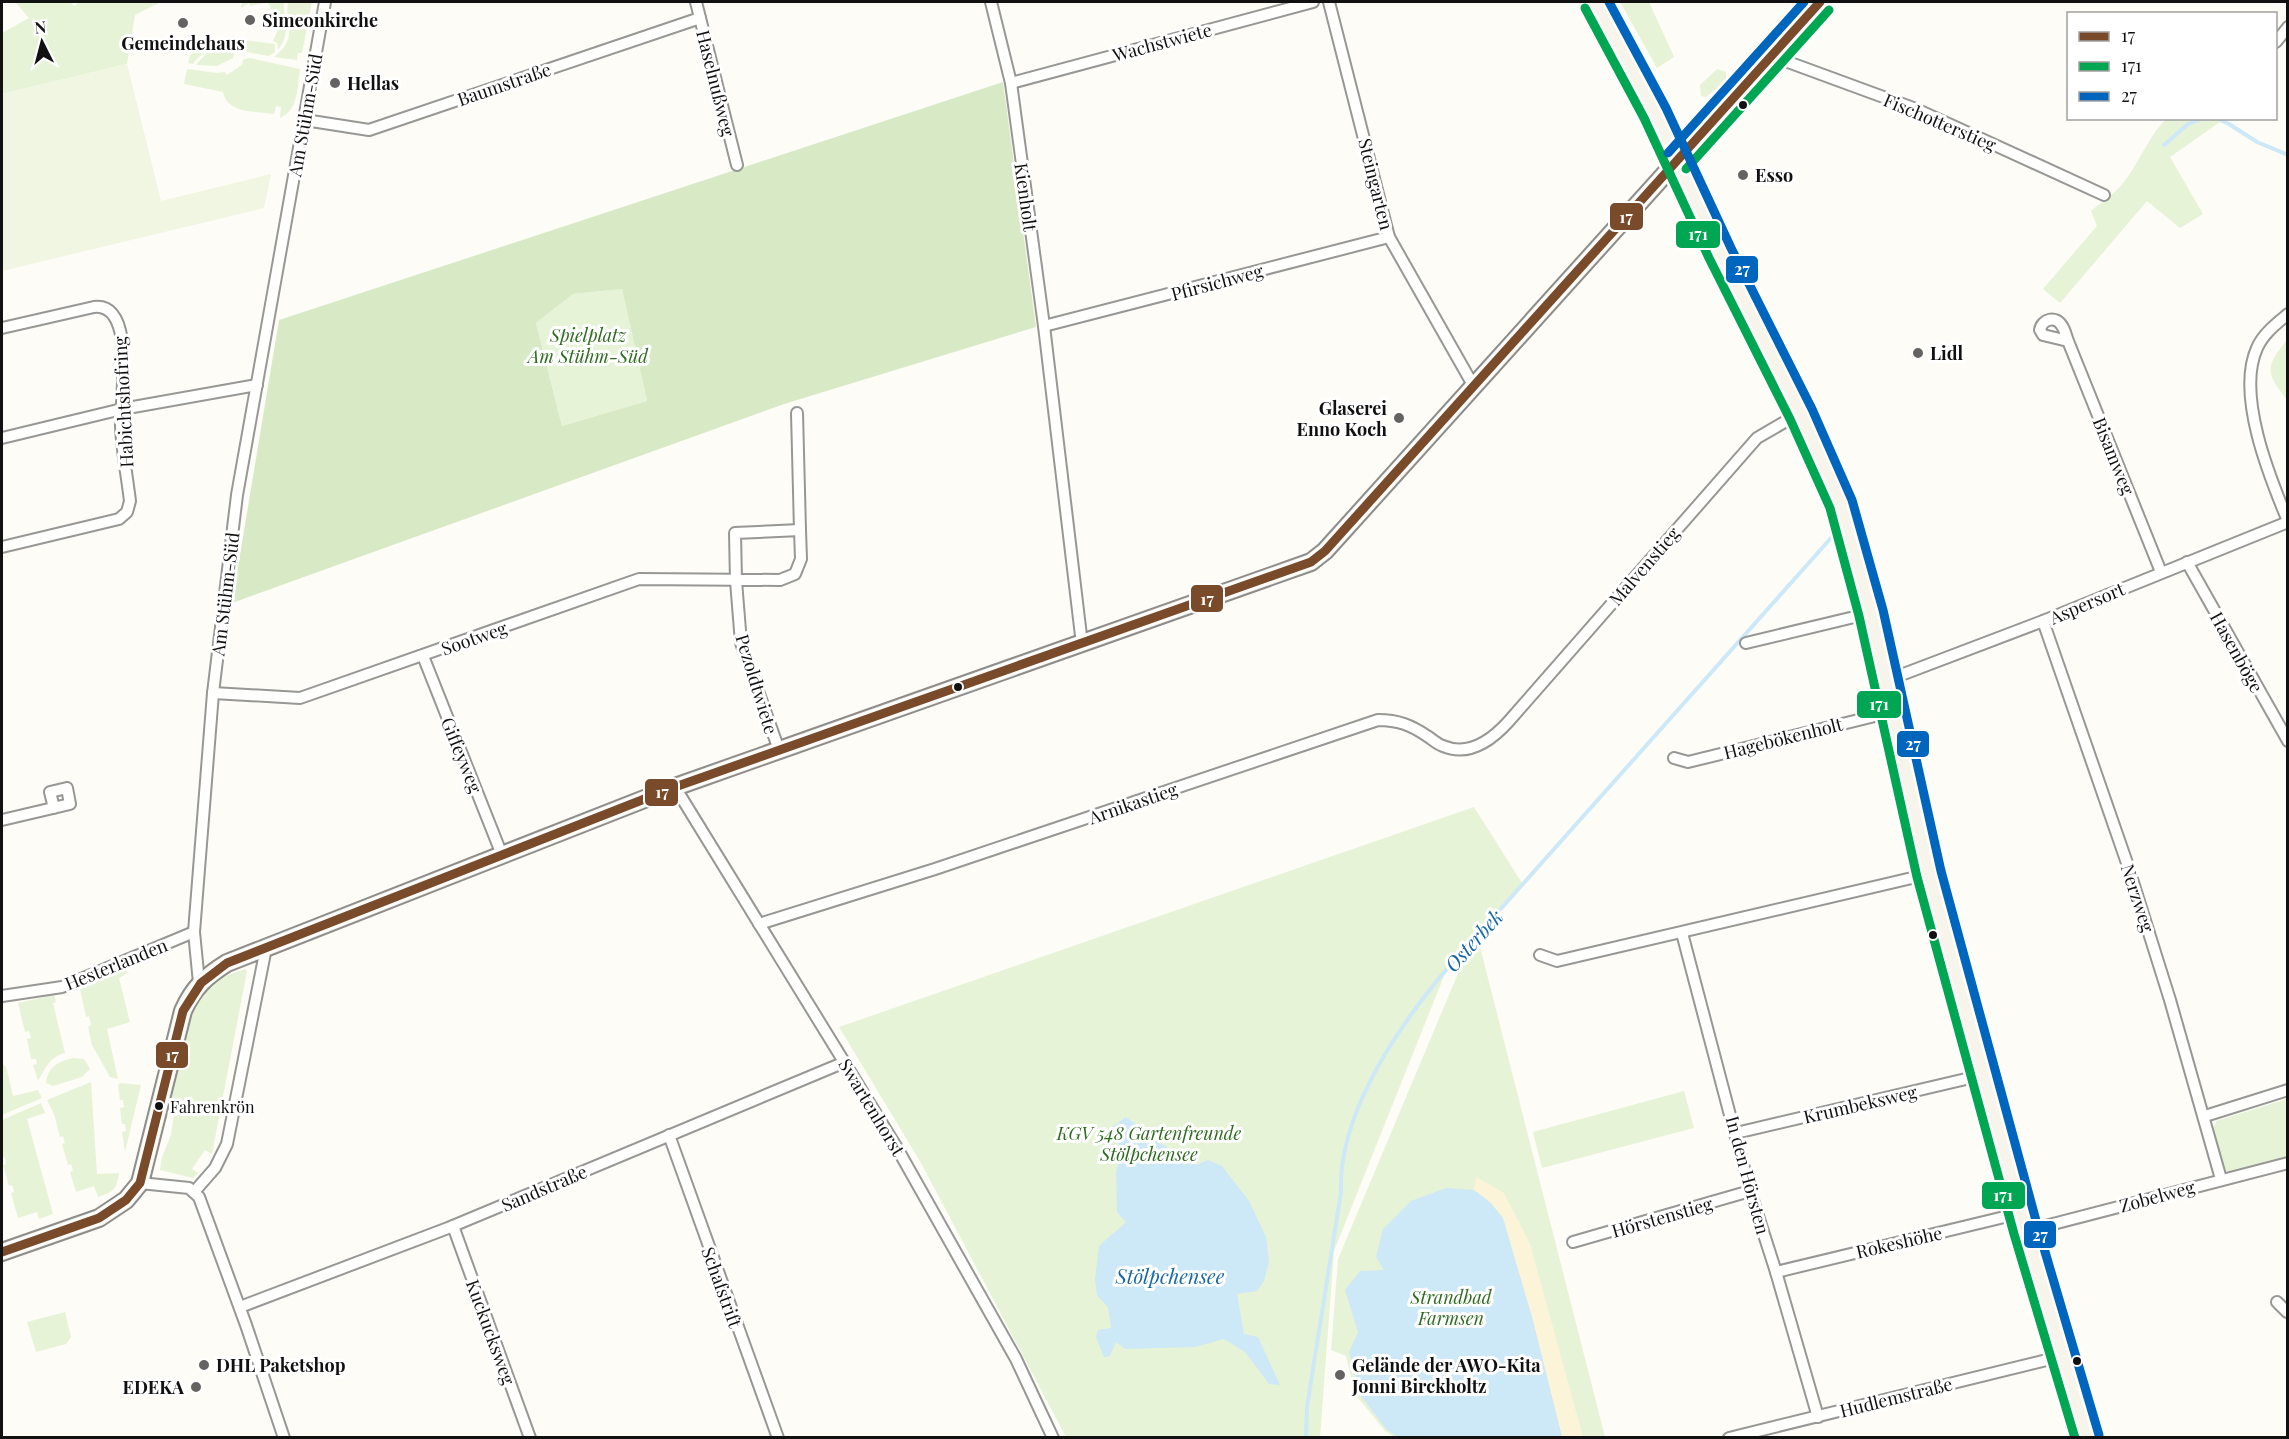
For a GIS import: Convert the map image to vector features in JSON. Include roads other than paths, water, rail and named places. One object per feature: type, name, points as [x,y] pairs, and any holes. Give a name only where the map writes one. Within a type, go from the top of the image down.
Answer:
[{"type":"street","name":"Am Stühm-Süd","points":[[199,983],[194,932],[213,693],[237,495],[325,2]]},
{"type":"street","name":"Haselnußweg","points":[[696,2],[737,165]]},
{"type":"street","name":"Kienholt","points":[[991,2],[1011,83],[1044,326],[1082,644]]},
{"type":"street","name":"Wachstwiete","points":[[1011,83],[1271,7],[1313,2]]},
{"type":"street","name":"Steingarten","points":[[1329,2],[1389,237],[1473,385]]},
{"type":"street","points":[[1596,2],[1655,113],[1800,413],[1841,504],[1870,612],[1929,874],[2026,1231],[2088,1437]]},
{"type":"street","points":[[2,1252],[99,1218],[120,1204],[140,1183],[189,995],[199,983],[227,963],[675,787],[1311,562],[1325,551],[1820,2]]},
{"type":"street","name":"Baumstraße","points":[[305,120],[369,130],[700,18]]},
{"type":"street","points":[[2277,41],[2288,27]]},
{"type":"street","name":"Fischotterstieg","points":[[1775,52],[1788,62],[1916,109],[2104,195]]},
{"type":"street","name":"Pfirsichweg","points":[[1044,326],[1389,237]]},
{"type":"street","name":"Habichtshofring","points":[[2,328],[86,308],[99,306],[109,309],[118,323],[121,341],[122,442],[130,501],[129,509],[119,519],[2,547]]},
{"type":"street","points":[[2288,314],[2271,328],[2257,347],[2252,363],[2251,395],[2256,430],[2268,473],[2288,521]]},
{"type":"street","name":"Bisamweg","points":[[2068,340],[2161,572]]},
{"type":"street","points":[[2,438],[122,409],[257,385]]},
{"type":"street","points":[[736,581],[780,580],[795,574],[801,559],[798,413]]},
{"type":"street","name":"Malvenstieg","points":[[1499,732],[1757,438],[1800,413]]},
{"type":"street","name":"Aspersort","points":[[1884,679],[1901,675],[2043,621],[2288,521]]},
{"type":"street","name":"Pezoldtwiete","points":[[779,750],[741,643],[735,532],[801,530]]},
{"type":"street","name":"Hasenböge","points":[[2187,562],[2288,741]]},
{"type":"street","name":"Sootweg","points":[[213,693],[300,698],[639,579],[736,581]]},
{"type":"street","points":[[1746,643],[1870,612]]},
{"type":"street","name":"Nerzweg","points":[[2043,621],[2127,863],[2205,1116],[2221,1179]]},
{"type":"street","name":"Giffeyweg","points":[[423,656],[502,855]]},
{"type":"street","name":"Hagebökenholt","points":[[1674,758],[1688,762],[1891,712]]},
{"type":"street","name":"Arnikastieg","points":[[759,924],[935,869],[1378,720],[1394,720],[1412,726],[1443,747],[1461,749],[1482,746],[1499,732]]},
{"type":"street","name":"Swartenhorst","points":[[675,787],[918,1184],[1016,1359],[1053,1437]]},
{"type":"street","points":[[2,820],[54,808]]},
{"type":"street","points":[[1540,955],[1557,961],[1929,874]]},
{"type":"street","name":"Hesterlanden","points":[[2,996],[62,987],[194,932]]},
{"type":"street","name":"In den Hörsten","points":[[1682,933],[1750,1191],[1818,1417]]},
{"type":"street","points":[[194,1192],[215,1168],[227,1144],[266,948]]},
{"type":"street","name":"Sandstraße","points":[[240,1307],[453,1226],[845,1062]]},
{"type":"street","name":"Krumbeksweg","points":[[1736,1133],[1983,1076]]},
{"type":"street","points":[[2205,1116],[2288,1090]]},
{"type":"street","name":"Schafstrift","points":[[669,1136],[778,1437]]},
{"type":"street","name":"Zobelweg","points":[[2026,1231],[2288,1163]]},
{"type":"street","points":[[140,1183],[189,1188],[199,1197],[240,1307],[284,1437]]},
{"type":"street","name":"Hörstenstieg","points":[[1573,1242],[1750,1191]]},
{"type":"street","name":"Rokeshöhe","points":[[1776,1272],[2021,1213]]},
{"type":"street","name":"Kuckucksweg","points":[[453,1226],[530,1437]]},
{"type":"street","points":[[2277,1302],[2287,1312]]},
{"type":"street","name":"Hudlemstraße","points":[[1730,1437],[2063,1356]]},
{"type":"water","name":"Stölpchensee","points":[[1126,1117],[1160,1143],[1196,1165],[1208,1160],[1222,1166],[1249,1201],[1266,1237],[1269,1262],[1264,1281],[1257,1291],[1237,1294],[1244,1334],[1258,1337],[1280,1385],[1269,1384],[1245,1352],[1224,1339],[1195,1347],[1125,1349],[1116,1342],[1110,1356],[1104,1357],[1096,1337],[1098,1330],[1111,1328],[1108,1307],[1097,1296],[1095,1279],[1099,1246],[1126,1222],[1117,1212],[1116,1172],[1121,1153],[1112,1127]]},
{"type":"water","points":[[1446,1188],[1474,1190],[1491,1203],[1503,1218],[1532,1317],[1562,1437],[1398,1437],[1387,1430],[1360,1395],[1349,1352],[1358,1332],[1345,1290],[1360,1271],[1384,1270],[1376,1257],[1383,1229],[1411,1201]]},
{"type":"waterway","points":[[2164,145],[2188,124],[2198,120]]},
{"type":"waterway","points":[[2220,120],[2257,142],[2288,155]]},
{"type":"waterway","name":"Osterbek","points":[[1306,1438],[1307,1407],[1341,1192],[1343,1164],[1349,1135],[1372,1077],[1405,1024],[1440,977],[1831,538]]},
{"type":"place","name":"Simeonkirche","points":[[250,20]]},
{"type":"place","name":"Gemeindehaus","points":[[183,23]]},
{"type":"place","name":"Hellas","points":[[335,83]]},
{"type":"place","name":"Esso","points":[[1743,175]]},
{"type":"place","name":"Lidl","points":[[1918,353]]},
{"type":"place","name":"Glaserei Enno Koch","points":[[1399,418]]},
{"type":"place","name":"Fahrenkrön","points":[[159,1106]]},
{"type":"place","name":"DHL Paketshop","points":[[204,1365]]},
{"type":"place","name":"Gelände der AWO-Kita Jonni Birckholtz","points":[[1340,1375]]},
{"type":"place","name":"EDEKA","points":[[196,1387]]},
{"type":"park label","name":"Spielplatz Am Stühm-Süd","points":[[588,345]]},
{"type":"park label","name":"KGV 548 Gartenfreunde Stölpchensee","points":[[1149,1143]]},
{"type":"park label","name":"Strandbad Farmsen","points":[[1451,1307]]}]
